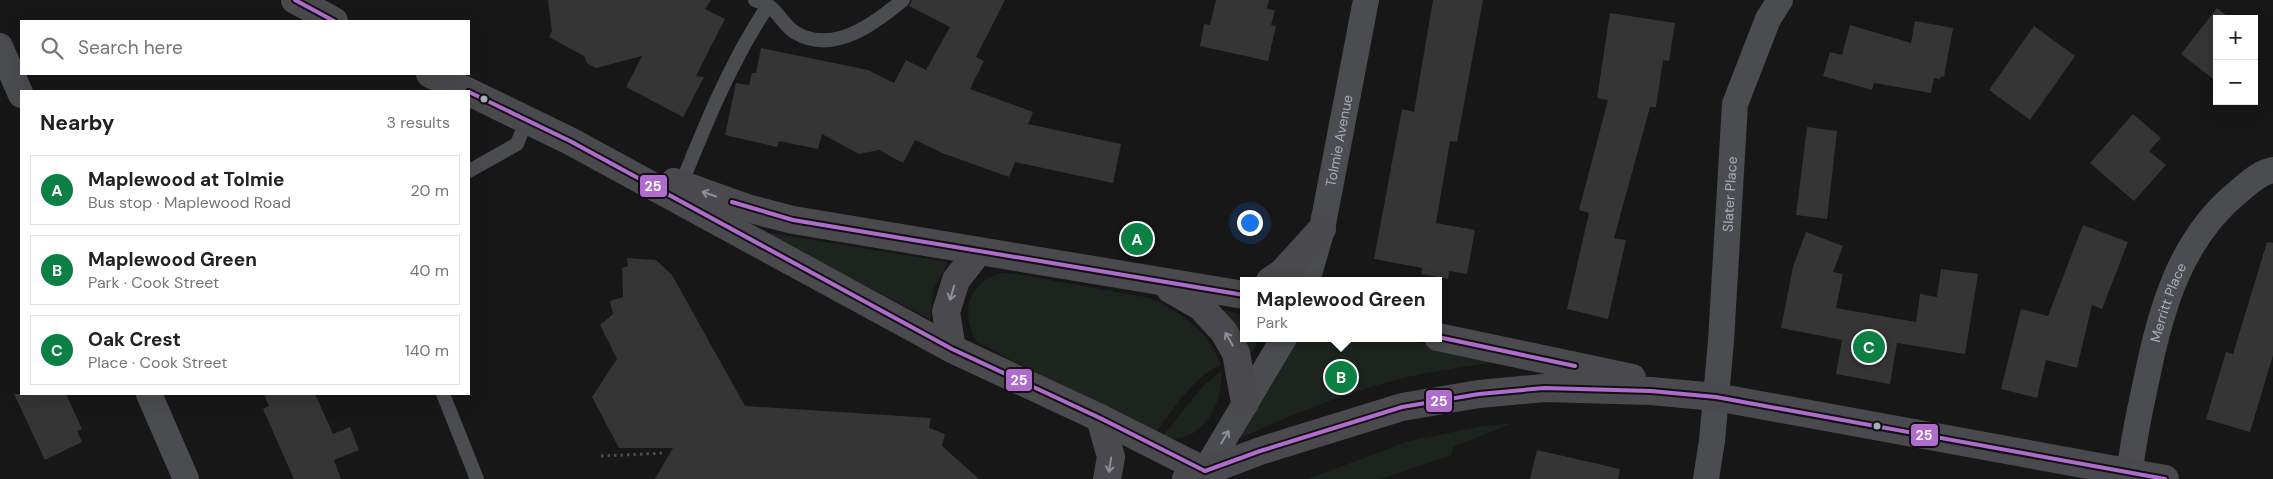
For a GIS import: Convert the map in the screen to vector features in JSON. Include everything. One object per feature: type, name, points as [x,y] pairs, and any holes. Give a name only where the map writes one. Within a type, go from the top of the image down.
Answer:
[{"type":"street","points":[[295,0],[332,20]]},
{"type":"street","name":"Tolmie Avenue","points":[[1309,277],[1322,230],[1366,0]]},
{"type":"street","name":"Slater Place","points":[[1706,479],[1721,341],[1734,104],[1768,19],[1780,0]]},
{"type":"street","points":[[0,46],[20,93]]},
{"type":"street","points":[[432,75],[464,90]]},
{"type":"street","points":[[470,93],[570,141],[952,349],[1100,418],[1195,475]]},
{"type":"street","points":[[570,141],[680,185],[747,208],[793,220],[1240,294]]},
{"type":"street","name":"Merritt Place","points":[[2129,476],[2156,331],[2174,281],[2193,241],[2223,204],[2262,172],[2273,170]]},
{"type":"street","points":[[1277,277],[1282,274],[1322,230]]},
{"type":"street","points":[[952,349],[946,312],[956,280],[978,252]]},
{"type":"street","points":[[1154,280],[1201,307],[1224,332],[1236,353],[1245,403]]},
{"type":"street","points":[[1442,338],[1716,397],[2129,476],[2165,479]]},
{"type":"street","points":[[1195,475],[1245,403],[1282,342]]},
{"type":"street","points":[[1195,475],[1260,451],[1402,408],[1479,394],[1544,388],[1651,391],[1716,397]]},
{"type":"street","points":[[149,395],[186,479]]},
{"type":"street","points":[[1100,418],[1112,457],[1107,479]]},
{"type":"lane","points":[[755,0],[768,6],[796,33],[811,38],[831,40],[852,35],[877,21],[903,0]]},
{"type":"lane","points":[[680,185],[706,125],[752,29],[768,6]]},
{"type":"lane","points":[[470,170],[517,144],[527,120]]},
{"type":"lane","points":[[443,395],[477,479]]},
{"type":"path","points":[[601,456],[664,453]]},
{"type":"shaded area","points":[[770,233],[948,262],[933,290],[930,319],[772,237]]},
{"type":"shaded area","points":[[1001,273],[1150,298],[1193,324],[1210,343],[1220,365],[1200,378],[1191,387],[1154,435],[977,342],[969,321],[968,310],[970,301],[974,292],[981,284]]},
{"type":"shaded area","points":[[1221,310],[1240,313],[1240,342]]},
{"type":"shaded area","points":[[1240,342],[1258,342],[1249,357]]},
{"type":"shaded area","points":[[1292,342],[1414,342],[1495,356],[1495,362],[1423,374],[1381,384],[1309,409],[1238,439]]},
{"type":"shaded area","points":[[1221,372],[1221,385],[1218,397],[1214,410],[1207,421],[1188,436],[1176,438],[1162,437],[1203,386]]},
{"type":"shaded area","points":[[1513,423],[1453,447],[1452,455],[1381,479],[1308,479],[1409,441],[1478,427]]},
{"type":"building","points":[[548,0],[711,0],[705,9],[725,19],[696,76],[704,77],[683,117],[626,87],[642,56],[596,68],[587,63],[584,56],[549,37],[552,31]]},
{"type":"building","points":[[912,0],[1005,0],[976,57],[984,61],[970,89],[1033,112],[1028,124],[1121,144],[1113,183],[1015,162],[1009,177],[942,153],[915,140],[903,163],[879,150],[859,154],[822,134],[818,149],[779,141],[777,147],[725,135],[736,83],[749,85],[752,73],[756,73],[761,48],[868,70],[894,83],[906,60],[926,70],[950,27],[909,6]]},
{"type":"building","points":[[1216,0],[1269,0],[1267,9],[1275,10],[1271,25],[1276,26],[1268,61],[1200,46],[1204,24],[1210,25]]},
{"type":"building","points":[[1433,0],[1483,0],[1457,142],[1450,141],[1436,223],[1475,230],[1467,274],[1449,271],[1448,279],[1421,274],[1422,268],[1374,259],[1402,109],[1414,112]]},
{"type":"building","points":[[2217,8],[2226,15],[2213,15],[2213,79],[2181,54]]},
{"type":"building","points":[[1610,13],[1675,23],[1669,61],[1663,60],[1656,107],[1650,107],[1614,238],[1626,240],[1608,319],[1567,309],[1589,213],[1579,210],[1608,100],[1597,98]]},
{"type":"building","points":[[1915,21],[1953,28],[1944,77],[1941,76],[1940,79],[1934,78],[1931,93],[1874,83],[1872,90],[1823,76],[1830,52],[1842,55],[1850,25],[1911,43]]},
{"type":"building","points":[[2034,26],[2075,56],[2030,120],[1989,90]]},
{"type":"building","points":[[2133,114],[2161,138],[2149,151],[2166,165],[2134,201],[2090,163]]},
{"type":"building","points":[[1807,127],[1837,131],[1827,219],[1796,215]]},
{"type":"building","points":[[2083,225],[2128,242],[2102,309],[2092,305],[2077,368],[2046,360],[2037,398],[2001,389],[2021,309],[2048,316]]},
{"type":"building","points":[[1806,232],[1843,246],[1833,272],[1843,274],[1836,308],[1916,322],[1920,294],[1937,297],[1941,269],[1978,274],[1965,354],[1897,343],[1890,384],[1836,374],[1842,340],[1781,328],[1793,267]]},
{"type":"building","points":[[2267,242],[2273,243],[2273,355],[2250,432],[2206,419],[2226,352],[2233,354]]},
{"type":"building","points":[[627,258],[656,260],[672,275],[745,406],[931,418],[929,428],[945,434],[942,446],[979,479],[655,479],[673,448],[619,448],[592,397],[617,359],[600,325],[613,314],[610,301],[623,297],[622,268],[628,266]]},
{"type":"building","points":[[14,394],[66,395],[82,429],[77,431],[82,442],[45,460]]},
{"type":"building","points":[[264,395],[315,395],[333,434],[350,427],[359,450],[334,460],[341,479],[294,479],[263,409],[269,406]]},
{"type":"building","points":[[1537,450],[1620,469],[1618,479],[1530,479]]},
{"type":"transit line","name":"25","points":[[295,0],[332,20]]},
{"type":"transit line","name":"25","points":[[470,92],[570,141],[952,349],[1100,418],[1205,471]]},
{"type":"transit line","name":"25","points":[[732,202],[793,220],[1240,294]]},
{"type":"transit line","name":"25","points":[[1442,338],[1575,366]]},
{"type":"transit line","name":"25","points":[[1205,471],[1260,451],[1402,407],[1479,394],[1544,388],[1651,391],[1716,397],[2165,479]]},
{"type":"place","name":"Maplewood at Tolmie","points":[[1137,239]]},
{"type":"place","name":"Oak Crest","points":[[1869,347]]},
{"type":"place","name":"Maplewood Green","points":[[1341,377]]}]
